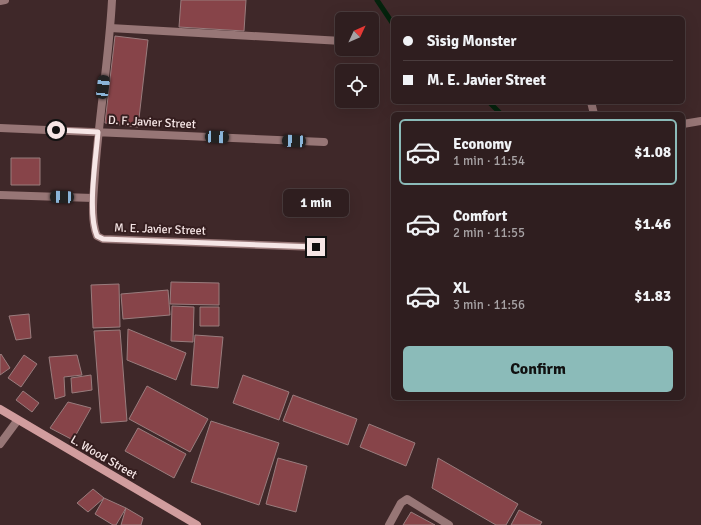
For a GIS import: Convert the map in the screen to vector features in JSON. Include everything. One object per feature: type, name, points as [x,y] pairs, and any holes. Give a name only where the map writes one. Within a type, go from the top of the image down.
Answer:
[{"type":"main road","name":"L. Wood Street","points":[[0,409],[17,421],[197,525]]},
{"type":"street","points":[[0,1],[5,0]]},
{"type":"street","name":"M. E. Javier Street","points":[[112,0],[98,132],[93,198],[94,229],[97,236],[103,239],[316,247]]},
{"type":"street","points":[[110,28],[335,41]]},
{"type":"street","points":[[685,124],[701,121]]},
{"type":"street","name":"D. F. Javier Street","points":[[0,128],[324,142]]},
{"type":"street","points":[[0,195],[93,198]]},
{"type":"street","points":[[0,444],[17,421]]},
{"type":"street","points":[[389,525],[401,503],[407,499],[449,525]]},
{"type":"building","points":[[181,0],[246,0],[244,31],[179,27]]},
{"type":"building","points":[[115,36],[148,40],[138,127],[105,123]]},
{"type":"building","points":[[11,158],[40,158],[40,185],[11,185]]},
{"type":"building","points":[[171,282],[219,283],[219,305],[170,304]]},
{"type":"building","points":[[119,284],[120,327],[93,328],[91,285]]},
{"type":"building","points":[[168,290],[170,315],[123,319],[121,294]]},
{"type":"building","points":[[172,306],[194,307],[193,342],[171,341]]},
{"type":"building","points":[[200,307],[219,307],[219,326],[200,326]]},
{"type":"building","points":[[29,314],[31,338],[16,340],[9,316]]},
{"type":"building","points":[[128,329],[186,353],[176,380],[127,360]]},
{"type":"building","points":[[120,330],[127,421],[101,423],[94,331]]},
{"type":"building","points":[[195,335],[223,337],[218,388],[191,385]]},
{"type":"building","points":[[1,354],[10,368],[0,375],[0,355]]},
{"type":"building","points":[[24,355],[37,364],[21,387],[8,378]]},
{"type":"building","points":[[77,355],[82,375],[64,377],[65,396],[55,399],[49,357]]},
{"type":"building","points":[[91,375],[92,390],[72,393],[71,378]]},
{"type":"building","points":[[243,375],[289,392],[279,420],[233,403]]},
{"type":"building","points":[[147,386],[208,419],[190,452],[129,419]]},
{"type":"building","points":[[23,391],[39,403],[32,412],[16,400]]},
{"type":"building","points":[[293,395],[357,419],[348,445],[283,421]]},
{"type":"building","points":[[68,402],[91,408],[73,440],[50,428]]},
{"type":"building","points":[[211,421],[279,443],[259,505],[191,482]]},
{"type":"building","points":[[369,424],[415,443],[406,466],[360,447]]},
{"type":"building","points":[[138,428],[186,454],[174,478],[125,451]]},
{"type":"building","points":[[278,458],[307,466],[296,512],[266,504]]},
{"type":"building","points":[[438,458],[518,504],[506,525],[496,525],[432,488]]},
{"type":"building","points":[[93,489],[104,498],[88,512],[77,503]]},
{"type":"building","points":[[104,498],[126,508],[116,525],[113,525],[95,514]]},
{"type":"building","points":[[126,508],[143,518],[141,525],[121,525]]},
{"type":"building","points":[[519,510],[542,522],[540,525],[511,525]]},
{"type":"building","points":[[411,512],[435,525],[403,525]]},
{"type":"waterway","points":[[377,0],[391,21]]},
{"type":"waterway","points":[[491,104],[499,112]]},
{"type":"route","points":[[56,130],[98,132],[93,198],[94,229],[97,236],[103,239],[316,247]]}]
